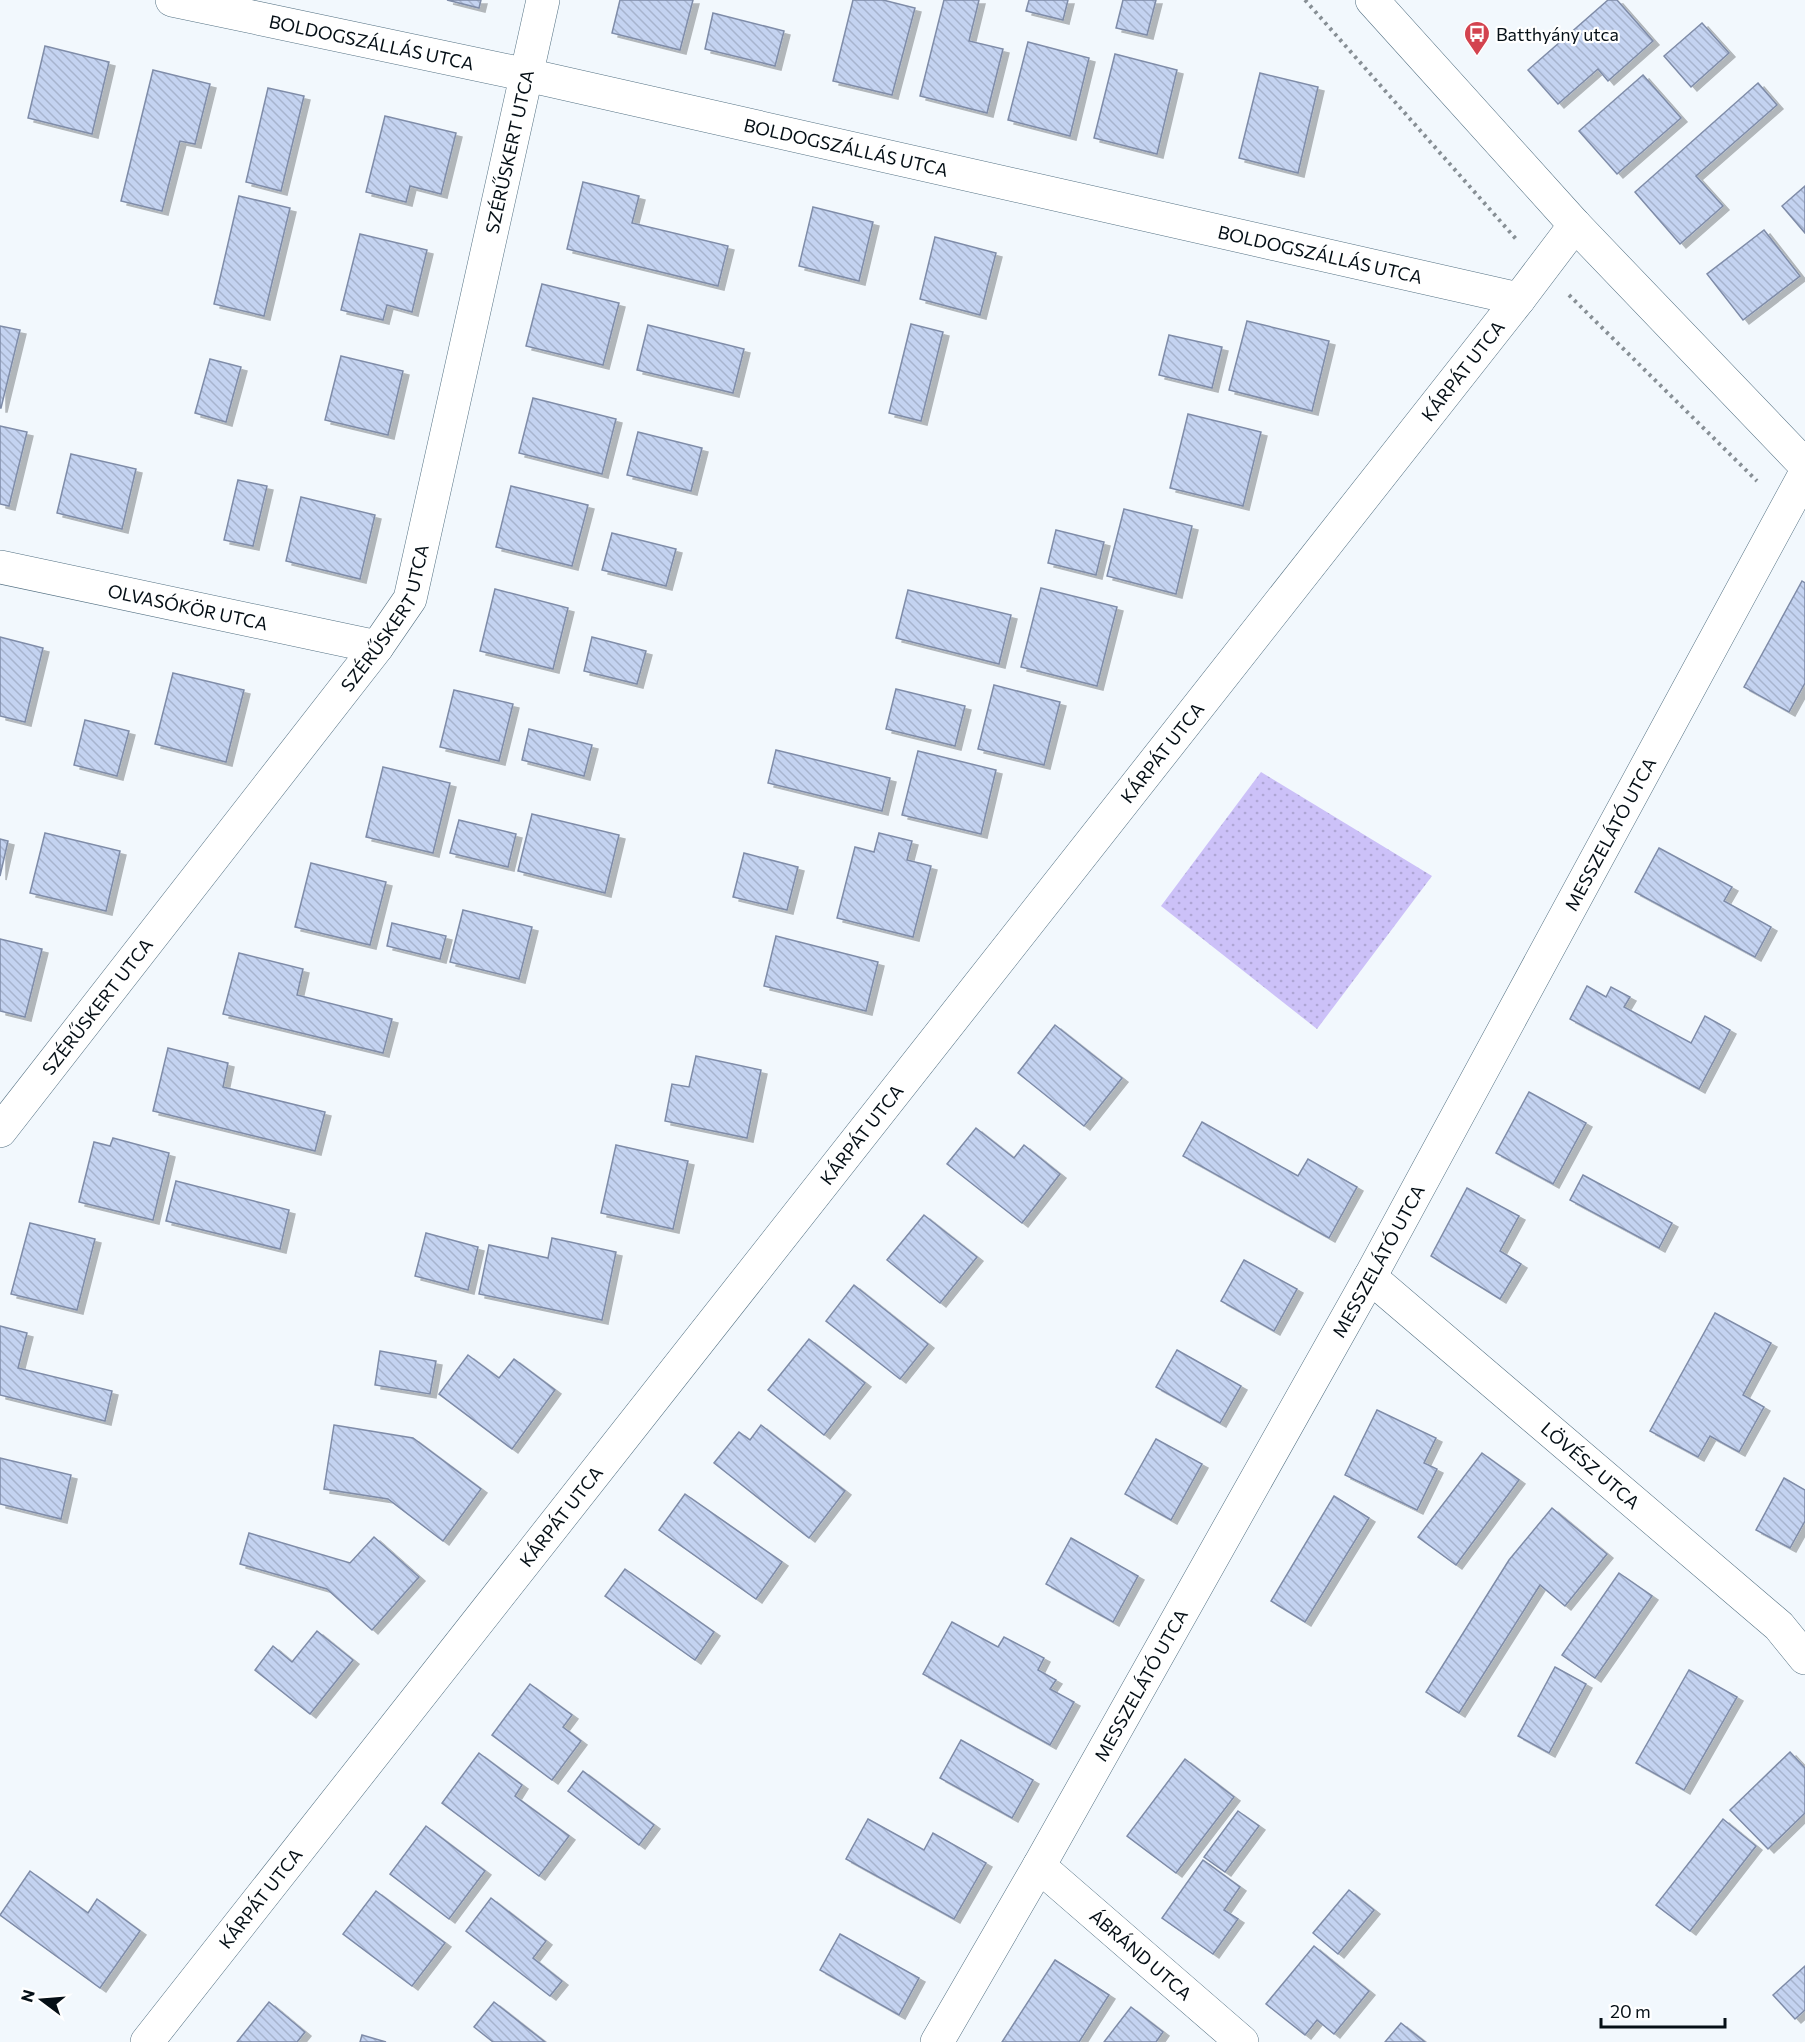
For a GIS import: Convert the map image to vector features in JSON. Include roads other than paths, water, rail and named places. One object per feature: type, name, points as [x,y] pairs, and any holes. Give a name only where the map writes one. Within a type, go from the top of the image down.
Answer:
[{"type":"street","name":"BOLDOGSZÁLLÁS UTCA","points":[[172,0],[527,75],[1519,299]]},
{"type":"street","name":"SZÉRŰSKERT UTCA","points":[[0,1131],[377,647],[410,599],[543,0]]},
{"type":"street","points":[[1372,0],[1575,225],[1805,465]]},
{"type":"street","name":"KÁRPÁT UTCA","points":[[147,2042],[1543,269],[1575,225]]},
{"type":"street","name":"MESSZELÁTÓ UTCA","points":[[937,2042],[1039,1866],[1370,1277],[1805,474]]},
{"type":"street","name":"OLVASÓKÖR UTCA","points":[[0,567],[377,647]]},
{"type":"street","name":"LÖVÉSZ UTCA","points":[[1370,1277],[1779,1626],[1805,1658]]},
{"type":"street","name":"ÁBRÁND UTCA","points":[[1039,1866],[1242,2042]]},
{"type":"place","name":"Batthyány utca","points":[[1477,57]]}]
